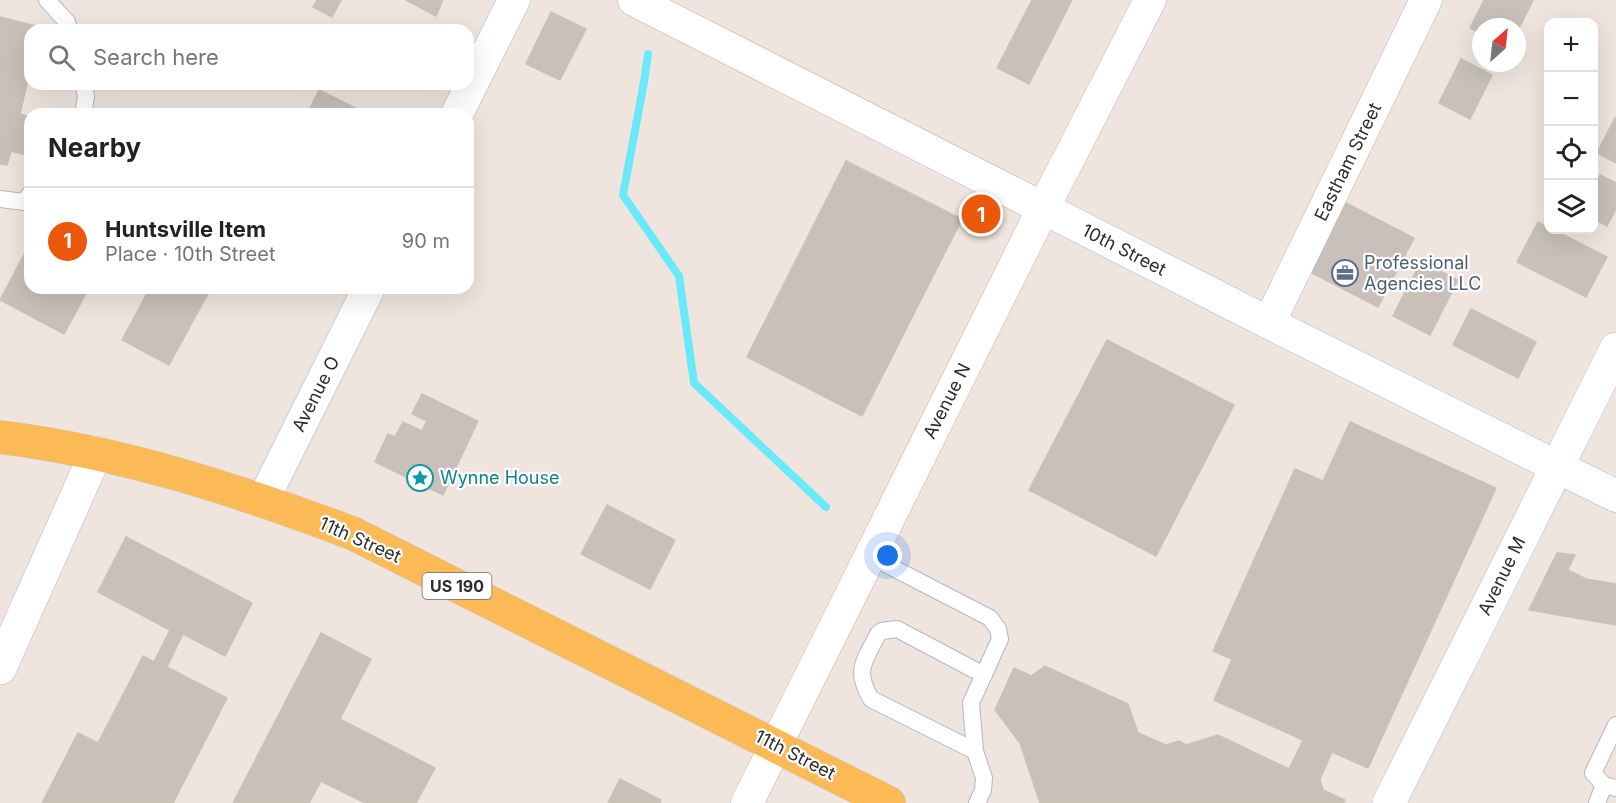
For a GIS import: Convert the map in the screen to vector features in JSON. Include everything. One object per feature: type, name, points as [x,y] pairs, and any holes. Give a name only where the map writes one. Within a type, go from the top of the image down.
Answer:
[{"type":"main road","name":"Avenue M","points":[[1389,803],[1616,349]]},
{"type":"main road","name":"11th Street","points":[[0,437],[96,453],[186,475],[352,533],[890,803]]},
{"type":"main road","points":[[0,668],[96,453]]},
{"type":"street","points":[[474,80],[514,0]]},
{"type":"street","name":"10th Street","points":[[634,0],[1043,209],[1616,496]]},
{"type":"street","name":"Avenue N","points":[[747,803],[1043,209],[1150,0]]},
{"type":"street","name":"Eastham Street","points":[[1269,323],[1426,0]]},
{"type":"street","points":[[460,108],[469,90]]},
{"type":"street","name":"Avenue O","points":[[262,500],[366,294]]},
{"type":"lane","points":[[47,0],[68,24]]},
{"type":"lane","points":[[84,90],[84,108]]},
{"type":"lane","points":[[0,199],[24,202]]},
{"type":"lane","points":[[870,556],[990,618],[998,629],[1000,639],[971,703],[975,751],[984,778],[983,790],[977,803]]},
{"type":"lane","points":[[975,751],[871,699],[862,684],[861,668],[878,634],[882,631],[897,629],[984,675]]},
{"type":"lane","points":[[1597,803],[1610,787],[1593,773],[1616,725]]},
{"type":"building","points":[[317,0],[341,0],[332,17],[313,7]]},
{"type":"building","points":[[406,0],[443,0],[436,16]]},
{"type":"building","points":[[1032,0],[1072,0],[1029,84],[997,68]]},
{"type":"building","points":[[1484,0],[1533,0],[1524,18],[1475,18]]},
{"type":"building","points":[[551,12],[586,29],[560,80],[526,64]]},
{"type":"building","points":[[0,17],[28,24],[24,24],[26,90],[20,114],[24,115],[24,154],[11,151],[7,165],[0,164]]},
{"type":"building","points":[[1461,59],[1472,65],[1472,72],[1486,72],[1492,75],[1470,119],[1439,103]]},
{"type":"building","points":[[319,90],[356,108],[310,108]]},
{"type":"building","points":[[1616,118],[1616,163],[1598,154]]},
{"type":"building","points":[[846,161],[962,219],[862,416],[747,357]]},
{"type":"building","points":[[1600,175],[1616,183],[1616,209],[1607,226],[1598,221],[1598,179]]},
{"type":"building","points":[[1346,203],[1414,238],[1378,307],[1310,272]]},
{"type":"building","points":[[1538,222],[1544,225],[1544,234],[1562,234],[1607,257],[1586,297],[1517,262]]},
{"type":"building","points":[[24,254],[24,294],[86,294],[64,334],[0,300]]},
{"type":"building","points":[[1421,261],[1458,280],[1430,335],[1393,316]]},
{"type":"building","points":[[147,294],[208,294],[169,365],[122,340]]},
{"type":"building","points":[[1471,309],[1536,342],[1518,378],[1453,345]]},
{"type":"building","points":[[1107,340],[1234,405],[1156,556],[1029,490]]},
{"type":"building","points":[[422,394],[478,421],[443,495],[375,462],[388,434],[395,437],[403,422],[422,431],[427,421],[412,414]]},
{"type":"building","points":[[1350,422],[1496,488],[1368,768],[1332,752],[1320,779],[1323,790],[1345,800],[1343,803],[1040,803],[1020,743],[995,710],[1014,668],[1031,676],[1045,666],[1128,704],[1138,733],[1166,745],[1179,741],[1186,745],[1218,735],[1289,769],[1303,740],[1214,700],[1232,659],[1213,651],[1295,469],[1323,481]]},
{"type":"building","points":[[607,505],[675,540],[650,589],[581,554]]},
{"type":"building","points":[[126,537],[252,603],[225,656],[183,634],[167,667],[227,698],[173,803],[42,803],[78,733],[98,743],[143,656],[154,662],[170,630],[98,592]]},
{"type":"building","points":[[1557,553],[1575,555],[1568,570],[1586,579],[1616,584],[1616,625],[1529,610]]},
{"type":"building","points":[[321,633],[371,659],[340,719],[435,768],[416,803],[365,803],[321,781],[309,803],[233,803]]},
{"type":"building","points":[[620,779],[661,800],[660,803],[608,803]]},
{"type":"waterway","points":[[648,54],[623,195],[679,276],[694,383],[826,507]]},
{"type":"place","name":"Huntsville Item","points":[[981,214]]},
{"type":"place","name":"Professional Agencies LLC","points":[[1345,273]]},
{"type":"place","name":"Wynne House","points":[[420,478]]}]
